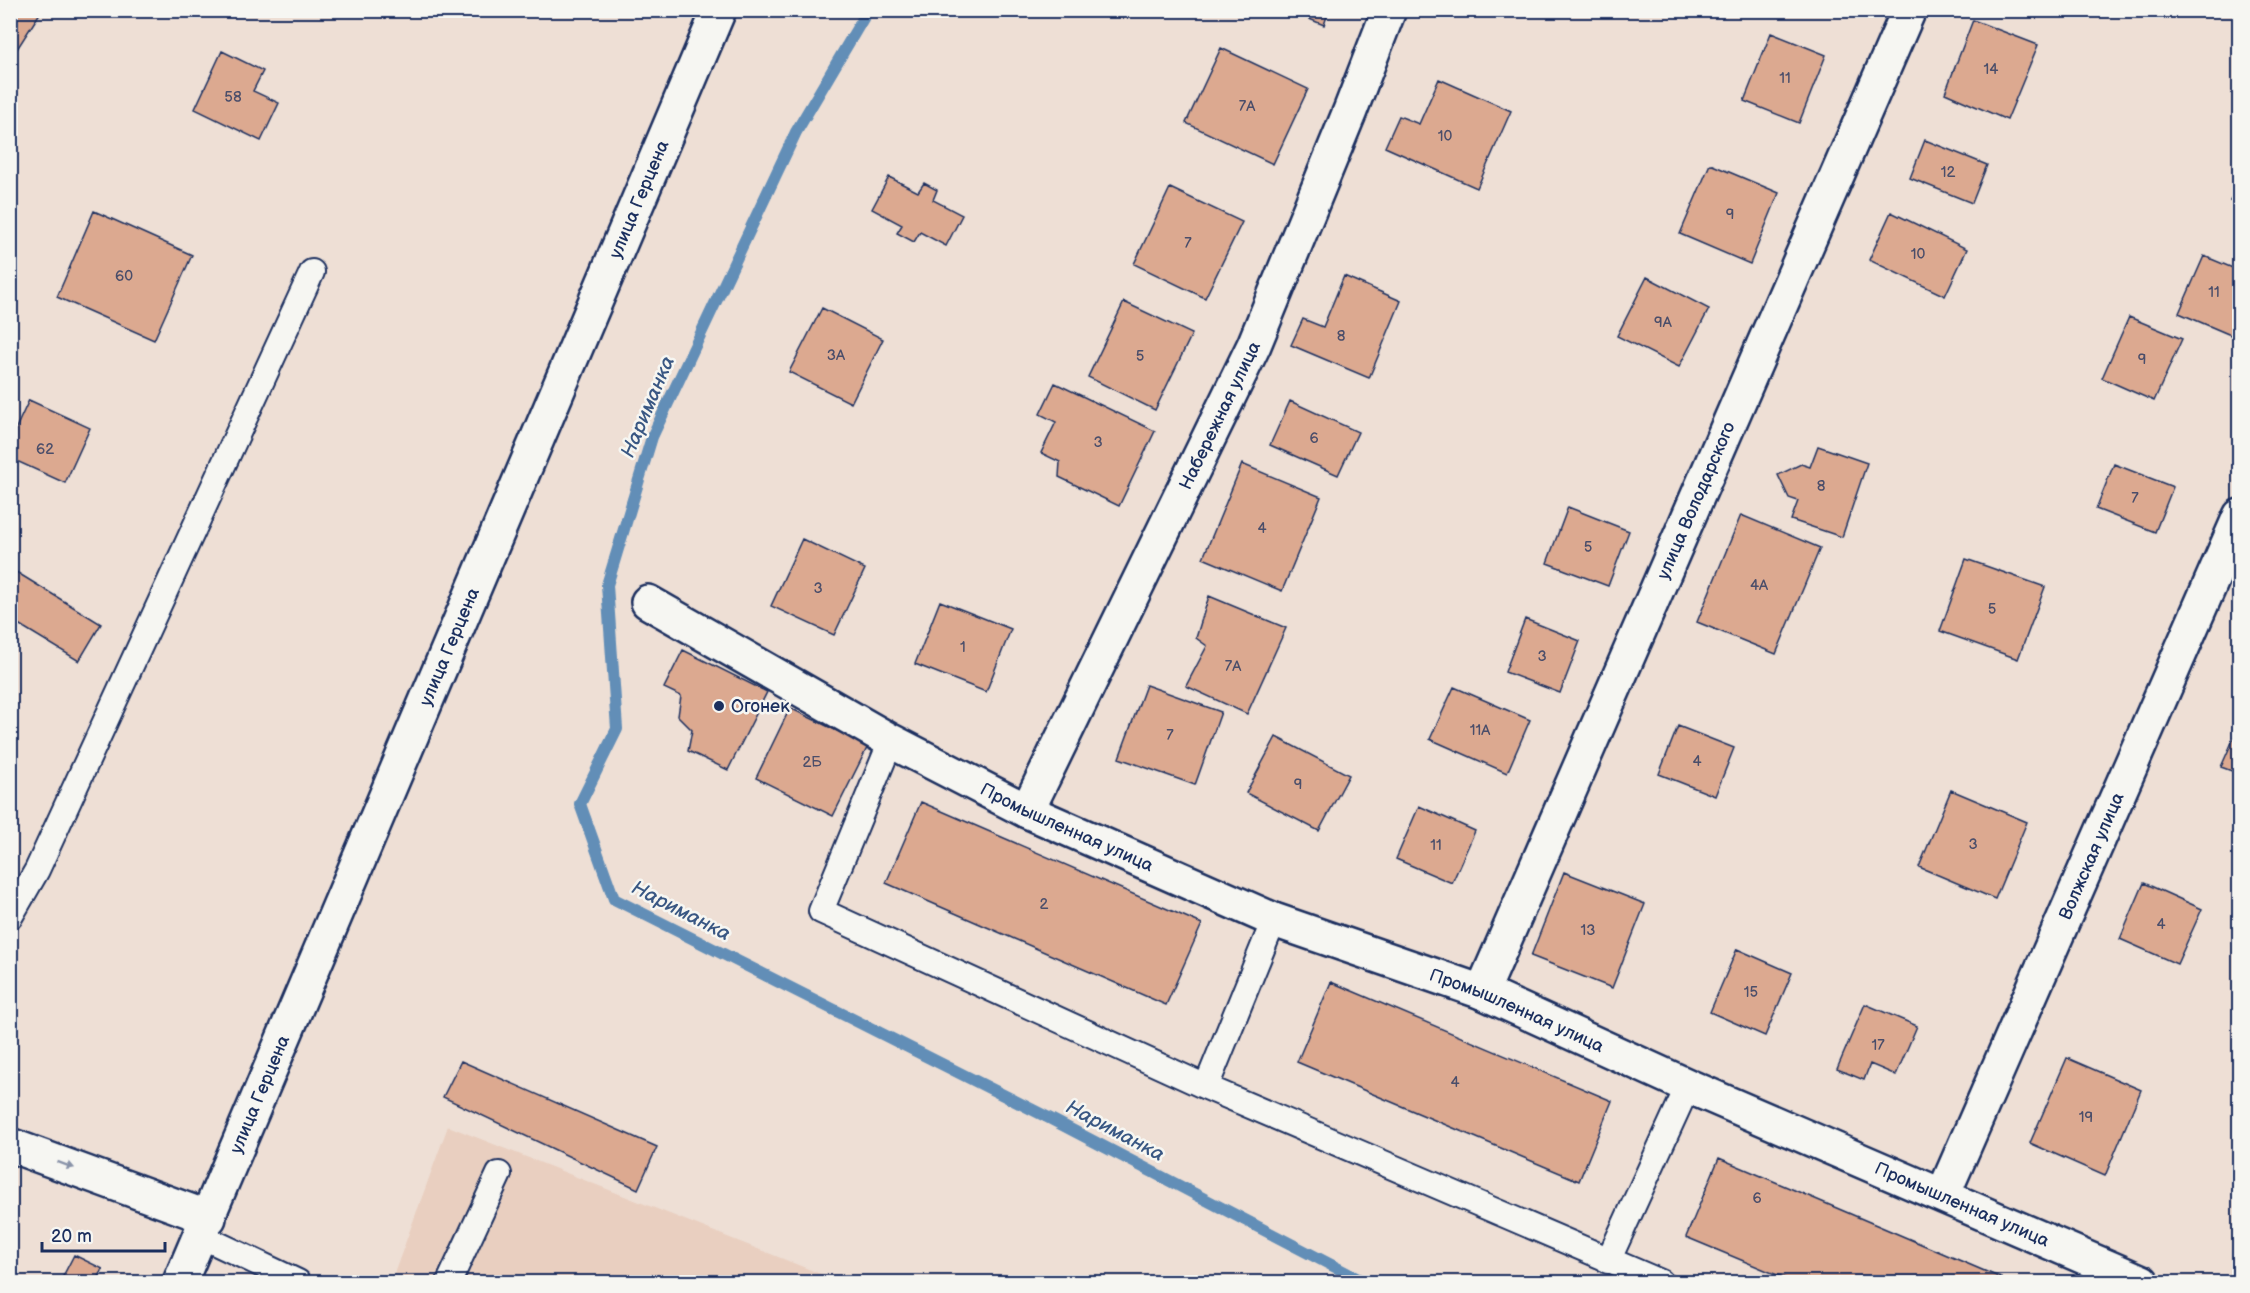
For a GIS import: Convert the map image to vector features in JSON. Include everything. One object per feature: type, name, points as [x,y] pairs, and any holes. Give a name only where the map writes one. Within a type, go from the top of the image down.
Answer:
[{"type":"street","name":"улица Герцена","points":[[180,1282],[719,10]]},
{"type":"street","name":"Набережная улица","points":[[1027,811],[1254,345],[1389,10]]},
{"type":"street","name":"улица Володарского","points":[[1482,992],[1909,10]]},
{"type":"street","name":"Волжская улица","points":[[1943,1195],[2240,516]]},
{"type":"street","name":"Промышленная улица","points":[[648,602],[891,741],[1027,811],[1274,920],[1482,992],[1688,1086],[1943,1195],[2093,1273],[2142,1282]]},
{"type":"street","points":[[10,1145],[205,1227]]},
{"type":"lane","points":[[10,917],[42,859],[312,272]]},
{"type":"lane","points":[[891,741],[821,911],[1206,1087],[1661,1282]]},
{"type":"lane","points":[[1206,1087],[1274,920]]},
{"type":"lane","points":[[1608,1261],[1688,1086]]},
{"type":"lane","points":[[449,1282],[499,1174]]},
{"type":"lane","points":[[205,1227],[298,1282]]},
{"type":"shaded area","points":[[448,1126],[841,1282],[391,1282]]},
{"type":"building","points":[[10,10],[42,10],[10,60]]},
{"type":"building","points":[[1287,10],[1329,10],[1324,25]]},
{"type":"building","points":[[1973,20],[2038,45],[2007,120],[1945,93]]},
{"type":"building","points":[[1771,33],[1826,55],[1799,123],[1744,101]]},
{"type":"building","points":[[1221,48],[1308,89],[1273,164],[1186,123]]},
{"type":"building","points":[[222,51],[263,71],[253,91],[279,103],[261,141],[195,109]]},
{"type":"building","points":[[1439,79],[1511,111],[1477,188],[1385,147],[1399,116],[1419,124]]},
{"type":"building","points":[[1925,140],[1987,165],[1972,203],[1910,178]]},
{"type":"building","points":[[1710,164],[1779,193],[1750,264],[1680,234]]},
{"type":"building","points":[[889,177],[918,192],[924,183],[937,190],[933,200],[962,215],[946,246],[920,232],[914,242],[897,233],[902,225],[872,209]]},
{"type":"building","points":[[2240,179],[2240,205],[2230,201]]},
{"type":"building","points":[[1170,188],[1242,222],[1205,298],[1134,264]]},
{"type":"building","points":[[94,211],[192,255],[154,340],[57,297]]},
{"type":"building","points":[[1891,212],[1967,249],[1945,296],[1869,260]]},
{"type":"building","points":[[2204,256],[2240,271],[2240,339],[2179,313]]},
{"type":"building","points":[[1344,276],[1401,301],[1369,378],[1291,345],[1303,319],[1323,327]]},
{"type":"building","points":[[1647,277],[1709,309],[1679,367],[1617,336]]},
{"type":"building","points":[[1124,302],[1192,334],[1155,410],[1088,377]]},
{"type":"building","points":[[822,308],[883,339],[851,403],[789,372]]},
{"type":"building","points":[[2129,317],[2182,339],[2154,401],[2102,378]]},
{"type":"building","points":[[1055,383],[1155,431],[1119,506],[1059,477],[1060,462],[1041,453],[1056,422],[1040,414]]},
{"type":"building","points":[[29,400],[90,428],[65,483],[10,458],[10,441]]},
{"type":"building","points":[[1290,401],[1358,432],[1338,475],[1270,445]]},
{"type":"building","points":[[1818,446],[1867,463],[1842,537],[1791,520],[1798,501],[1789,498],[1778,475],[1801,464],[1810,467]]},
{"type":"building","points":[[1242,464],[1321,497],[1282,591],[1203,558]]},
{"type":"building","points":[[2114,464],[2173,487],[2155,532],[2096,509]]},
{"type":"building","points":[[1568,507],[1629,531],[1608,586],[1547,563]]},
{"type":"building","points":[[1741,515],[1820,548],[1776,654],[1697,622]]},
{"type":"building","points":[[802,539],[865,569],[834,635],[771,606]]},
{"type":"building","points":[[1966,559],[2045,587],[2018,659],[1940,631]]},
{"type":"building","points":[[13,570],[101,624],[79,661],[10,619],[10,573]]},
{"type":"building","points":[[1209,596],[1286,628],[1247,714],[1186,686],[1207,646],[1196,638]]},
{"type":"building","points":[[940,601],[1011,629],[986,692],[915,664]]},
{"type":"building","points":[[1525,619],[1580,641],[1560,693],[1505,672]]},
{"type":"building","name":"Огонек","points":[[683,650],[767,692],[728,770],[688,751],[692,730],[678,716],[681,696],[664,688]]},
{"type":"building","points":[[1146,685],[1221,712],[1195,785],[1119,758]]},
{"type":"building","points":[[1454,687],[1530,720],[1507,773],[1430,739]]},
{"type":"building","points":[[790,708],[868,746],[833,816],[756,778]]},
{"type":"building","points":[[2240,724],[2240,774],[2221,767]]},
{"type":"building","points":[[1678,726],[1734,748],[1715,796],[1659,774]]},
{"type":"building","points":[[1276,737],[1349,775],[1319,831],[1246,793]]},
{"type":"building","points":[[1951,790],[2027,822],[1995,899],[1919,867]]},
{"type":"building","points":[[921,802],[1202,924],[1166,1005],[886,883]]},
{"type":"building","points":[[1419,806],[1475,831],[1452,883],[1396,859]]},
{"type":"building","points":[[1564,872],[1645,904],[1612,988],[1531,956]]},
{"type":"building","points":[[2144,883],[2202,909],[2177,964],[2120,939]]},
{"type":"building","points":[[1737,949],[1792,973],[1765,1036],[1710,1012]]},
{"type":"building","points":[[1331,982],[1612,1101],[1579,1181],[1297,1062]]},
{"type":"building","points":[[1865,1004],[1917,1026],[1896,1075],[1870,1064],[1864,1080],[1837,1069]]},
{"type":"building","points":[[2067,1058],[2141,1090],[2105,1176],[2030,1143]]},
{"type":"building","points":[[461,1061],[657,1147],[638,1189],[443,1097]]},
{"type":"building","points":[[1719,1158],[2001,1278],[1999,1282],[1794,1282],[1686,1237]]},
{"type":"building","points":[[74,1255],[103,1269],[96,1282],[60,1282]]},
{"type":"waterway","name":"Нариманка","points":[[868,10],[796,132],[652,437],[607,585],[617,729],[580,804],[614,899],[1047,1117],[1364,1282]]},
{"type":"place","name":"Огонек","points":[[719,706]]}]
